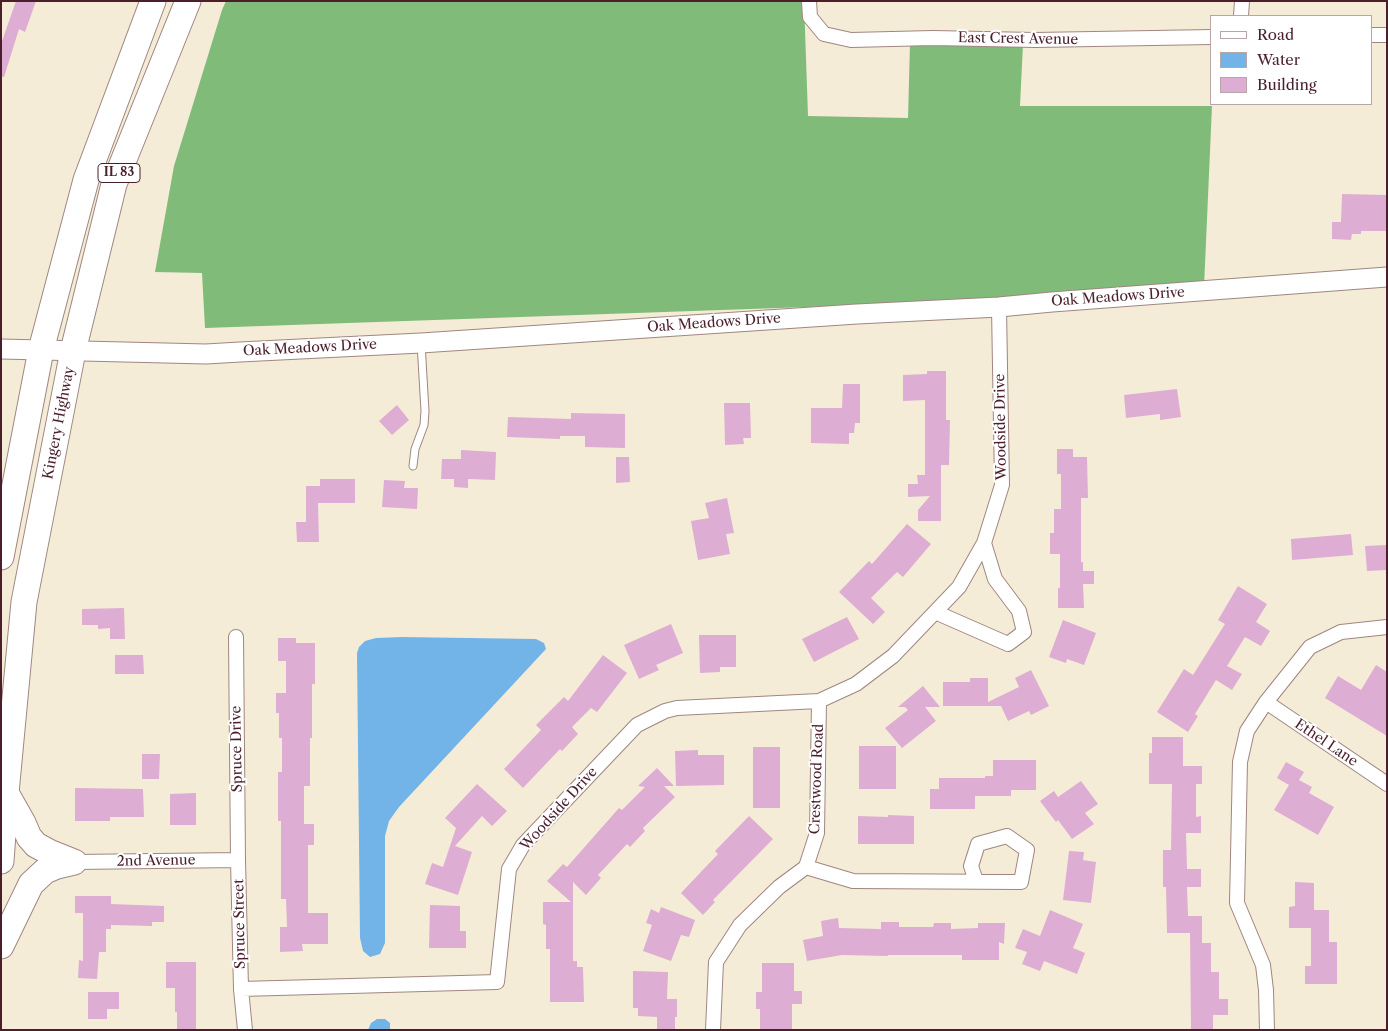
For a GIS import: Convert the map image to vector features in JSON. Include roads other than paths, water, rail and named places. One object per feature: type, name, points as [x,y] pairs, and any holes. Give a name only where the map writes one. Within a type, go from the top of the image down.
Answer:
[{"type":"highway","name":"IL 83","points":[[1,557],[41,350],[89,170],[153,1]]},
{"type":"highway","name":"Kingery Highway","points":[[1,861],[24,602],[73,352],[114,184],[188,1]]},
{"type":"highway","points":[[6,793],[29,837],[36,845],[74,862]]},
{"type":"highway","points":[[1,946],[31,884],[45,871],[56,866],[74,862]]},
{"type":"street","name":"East Crest Avenue","points":[[809,1],[810,17],[824,34],[851,40],[933,38],[1035,40],[1210,36]]},
{"type":"street","points":[[1241,15],[1242,1]]},
{"type":"street","points":[[1373,35],[1387,35]]},
{"type":"street","name":"Oak Meadows Drive","points":[[1,349],[206,354],[421,343],[844,315],[999,307],[1387,277]]},
{"type":"street","name":"Woodside Drive","points":[[241,989],[498,982],[509,869],[523,845],[637,725],[665,711],[677,708],[819,701],[856,684],[893,656],[959,587],[984,543],[1002,485],[999,307]]},
{"type":"street","points":[[935,612],[1008,644],[1024,632],[1019,611],[995,579],[984,543]]},
{"type":"street","points":[[1267,1030],[1263,965],[1237,902],[1240,762],[1247,731],[1266,702],[1310,647],[1341,632],[1387,627]]},
{"type":"street","name":"Spruce Drive","points":[[236,638],[238,860]]},
{"type":"street","name":"Crestwood Road","points":[[806,867],[817,833],[819,701]]},
{"type":"street","name":"Ethel Lane","points":[[1266,702],[1387,784]]},
{"type":"street","name":"2nd Avenue","points":[[74,862],[238,860]]},
{"type":"street","name":"Spruce Street","points":[[238,860],[241,989],[245,1030]]},
{"type":"street","points":[[713,1030],[716,962],[740,926],[779,887],[806,867],[853,881],[976,881]]},
{"type":"lane","points":[[413,466],[415,449],[424,425],[425,411],[421,343]]},
{"type":"water","points":[[376,638],[536,639],[544,643],[546,649],[399,807],[389,821],[385,836],[385,943],[380,954],[370,957],[363,951],[360,938],[357,653],[359,647],[365,641]]},
{"type":"water","points":[[377,1019],[385,1019],[390,1023],[390,1030],[368,1030],[371,1023]]}]
